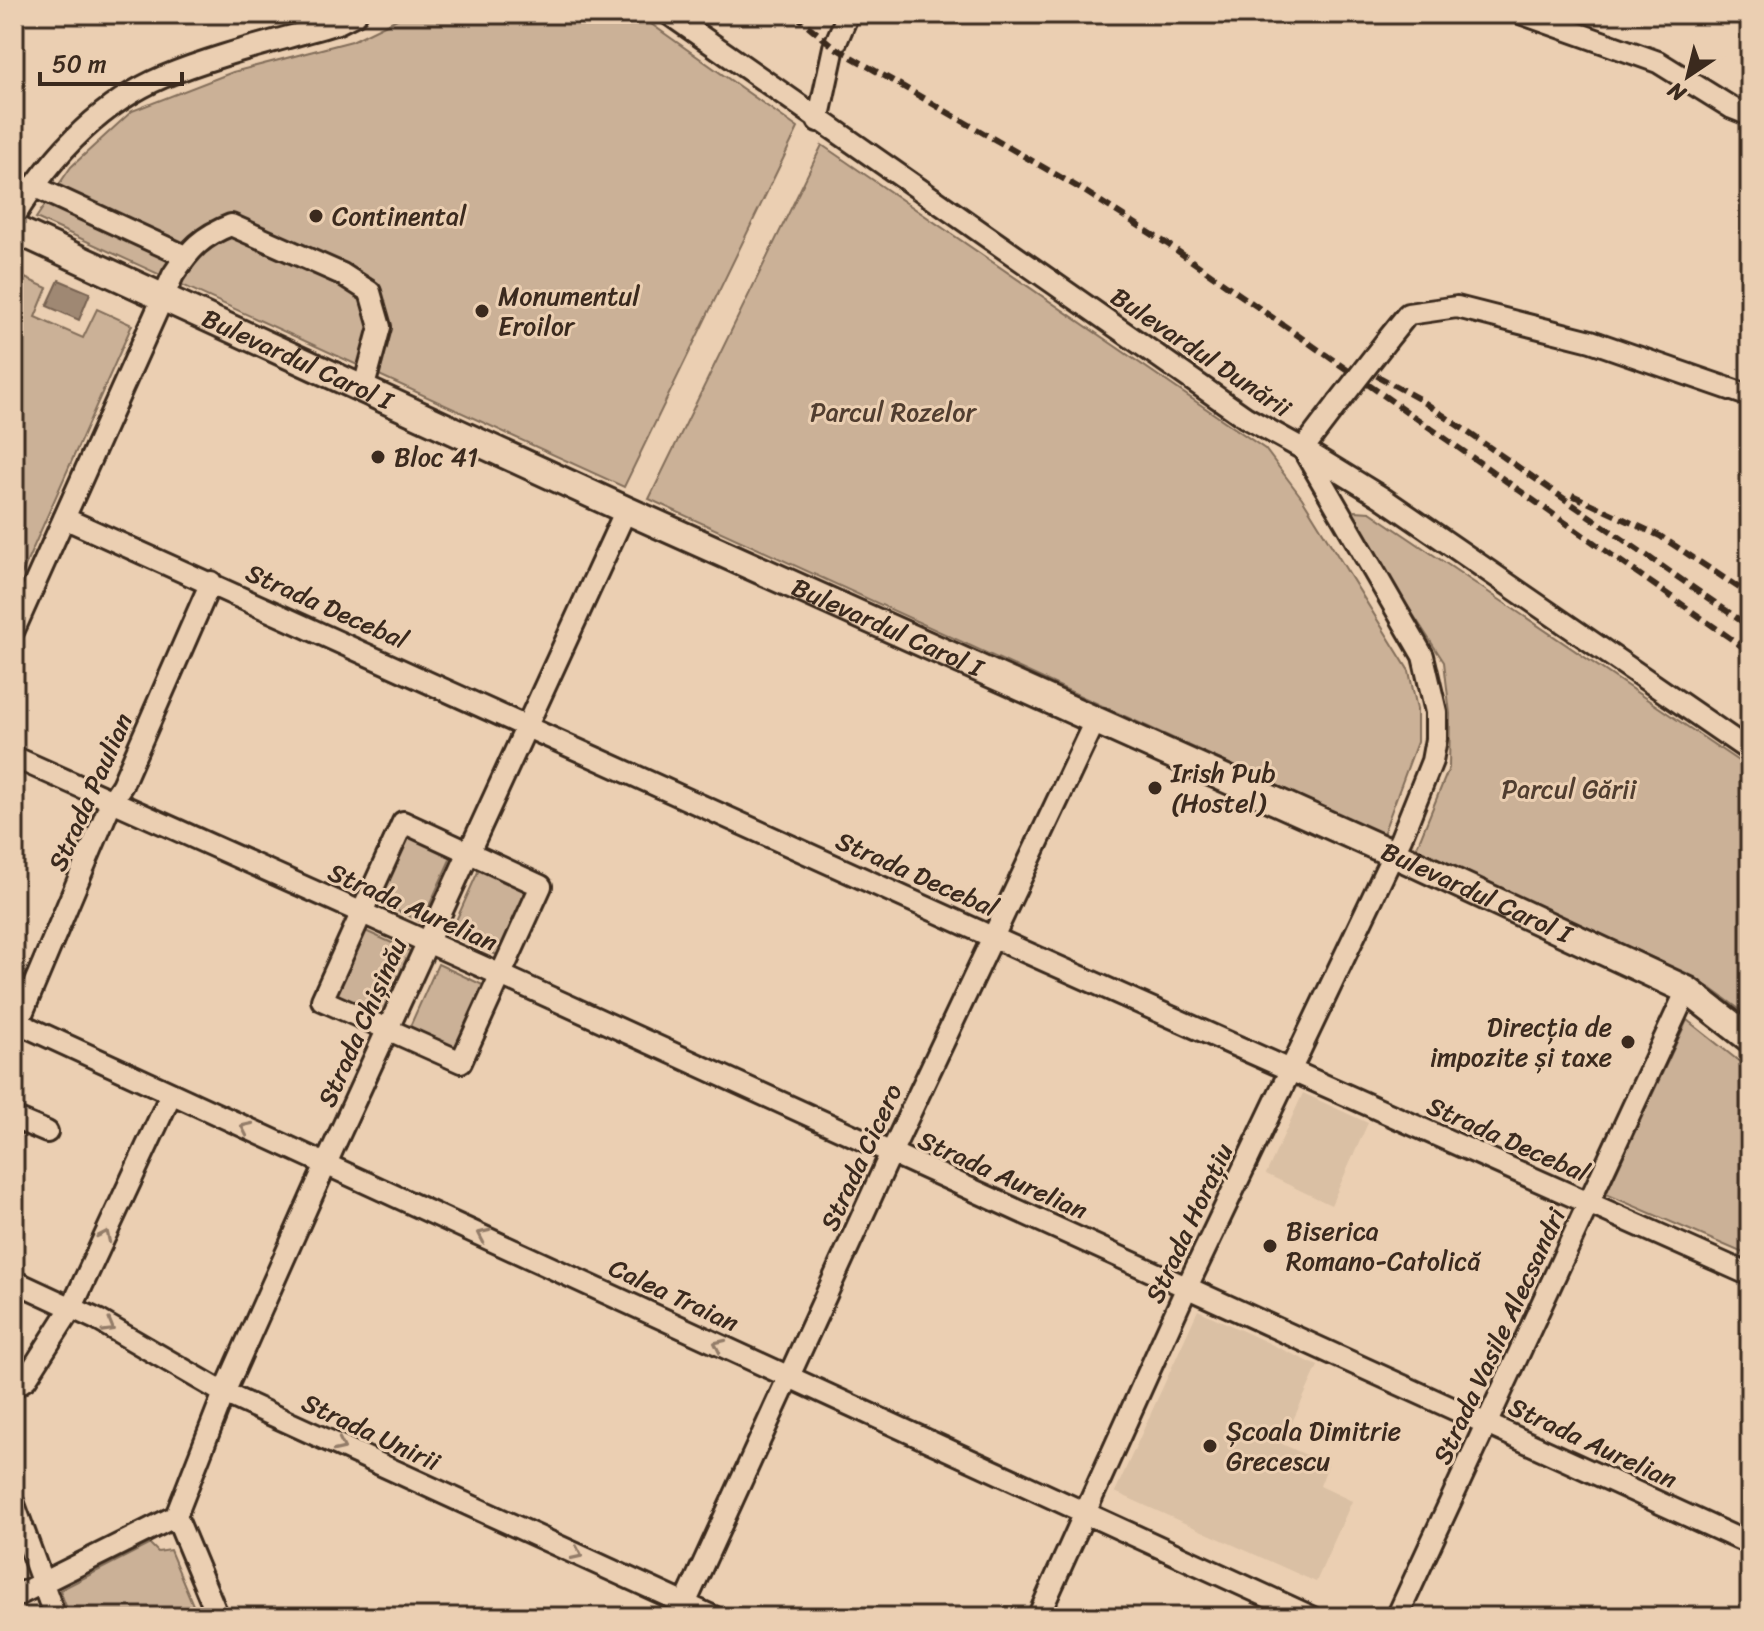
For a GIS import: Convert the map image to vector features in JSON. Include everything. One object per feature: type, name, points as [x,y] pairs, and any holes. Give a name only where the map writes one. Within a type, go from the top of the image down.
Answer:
[{"type":"main road","name":"Bulevardul Carol I","points":[[14,229],[1687,990],[1750,1039]]},
{"type":"street","points":[[14,217],[49,164],[74,137],[129,94],[162,77],[338,23],[356,14]]},
{"type":"street","name":"Bulevardul Dunării","points":[[669,14],[1245,417],[1381,497],[1750,751]]},
{"type":"street","points":[[818,121],[834,47],[848,14]]},
{"type":"street","points":[[1523,14],[1658,62],[1732,108],[1750,115]]},
{"type":"street","points":[[33,186],[185,256]]},
{"type":"street","points":[[14,630],[162,298],[185,256],[209,233],[231,225],[342,274],[370,292],[380,327],[363,390]]},
{"type":"street","points":[[1303,449],[1408,314],[1457,307],[1591,341],[1750,396]]},
{"type":"street","name":"Strada Horațiu","points":[[1038,1617],[1187,1287],[1393,854],[1432,761],[1436,712],[1423,656],[1303,449]]},
{"type":"street","name":"Strada Chișinău","points":[[176,1516],[224,1393],[426,942],[626,510]]},
{"type":"street","name":"Strada Decebal","points":[[64,518],[1750,1275]]},
{"type":"street","name":"Strada Paulian","points":[[16,1022],[211,582]]},
{"type":"street","name":"Strada Cicero","points":[[682,1610],[891,1153],[1095,721]]},
{"type":"street","name":"Strada Aurelian","points":[[14,757],[501,975],[1750,1544]]},
{"type":"street","points":[[403,822],[469,853],[541,886],[461,1062],[322,1000],[403,822]]},
{"type":"street","name":"Strada Vasile Alecsandri","points":[[1397,1617],[1687,990]]},
{"type":"street","name":"Calea Traian","points":[[16,1022],[1312,1617]]},
{"type":"street","points":[[14,1387],[26,1379],[72,1307],[171,1094]]},
{"type":"street","points":[[14,1118],[47,1132]]},
{"type":"street","name":"Strada Unirii","points":[[14,1281],[72,1307],[224,1393],[682,1610],[714,1617]]},
{"type":"street","points":[[14,1504],[55,1617]]},
{"type":"street","points":[[14,1597],[176,1516],[218,1617]]},
{"type":"shaded area","points":[[59,280],[90,293],[79,320],[47,306]]},
{"type":"shaded area","points":[[1303,1093],[1368,1123],[1331,1205],[1266,1174]]},
{"type":"shaded area","name":"Școala Dimitrie Grecescu","points":[[1198,1310],[1318,1366],[1282,1444],[1328,1465],[1320,1486],[1352,1501],[1316,1582],[1115,1492]]},
{"type":"green space","points":[[407,14],[637,14],[798,128],[624,487],[36,218],[71,167],[132,111],[233,72],[352,41]]},
{"type":"green space","name":"Parcul Rozelor","points":[[822,145],[1265,449],[1302,498],[1409,671],[1417,709],[1417,742],[1383,834],[649,499]]},
{"type":"green space","points":[[14,273],[47,288],[35,317],[83,338],[97,309],[132,325],[14,591]]},
{"type":"green space","name":"Parcul Gării","points":[[1355,511],[1370,512],[1750,769],[1750,1017],[1712,989],[1657,960],[1416,849],[1449,768],[1450,714],[1444,662],[1351,519]]},
{"type":"green space","points":[[404,831],[453,853],[422,922],[373,900]]},
{"type":"green space","points":[[481,865],[530,887],[499,956],[450,934]]},
{"type":"green space","points":[[361,929],[410,951],[379,1020],[330,998]]},
{"type":"green space","points":[[438,964],[487,987],[456,1056],[407,1033]]},
{"type":"green space","points":[[1687,1020],[1750,1070],[1750,1256],[1606,1194]]},
{"type":"green space","points":[[150,1544],[158,1552],[170,1550],[198,1617],[70,1617],[60,1590]]},
{"type":"railway","points":[[794,14],[834,47],[1081,189],[1169,245],[1750,652]]},
{"type":"railway","points":[[1361,367],[1421,400],[1750,627]]},
{"type":"railway","points":[[1572,495],[1660,536],[1750,595]]},
{"type":"place","name":"Continental","points":[[316,216]]},
{"type":"place","name":"Monumentul Eroilor","points":[[482,311]]},
{"type":"place","name":"Bloc 41","points":[[378,457]]},
{"type":"place","name":"Irish Pub (Hostel)","points":[[1155,788]]},
{"type":"place","name":"Direcția de impozite și taxe","points":[[1628,1042]]},
{"type":"place","name":"Biserica Romano-Catolică","points":[[1270,1246]]},
{"type":"place","name":"Școala Dimitrie Grecescu","points":[[1210,1446]]}]
